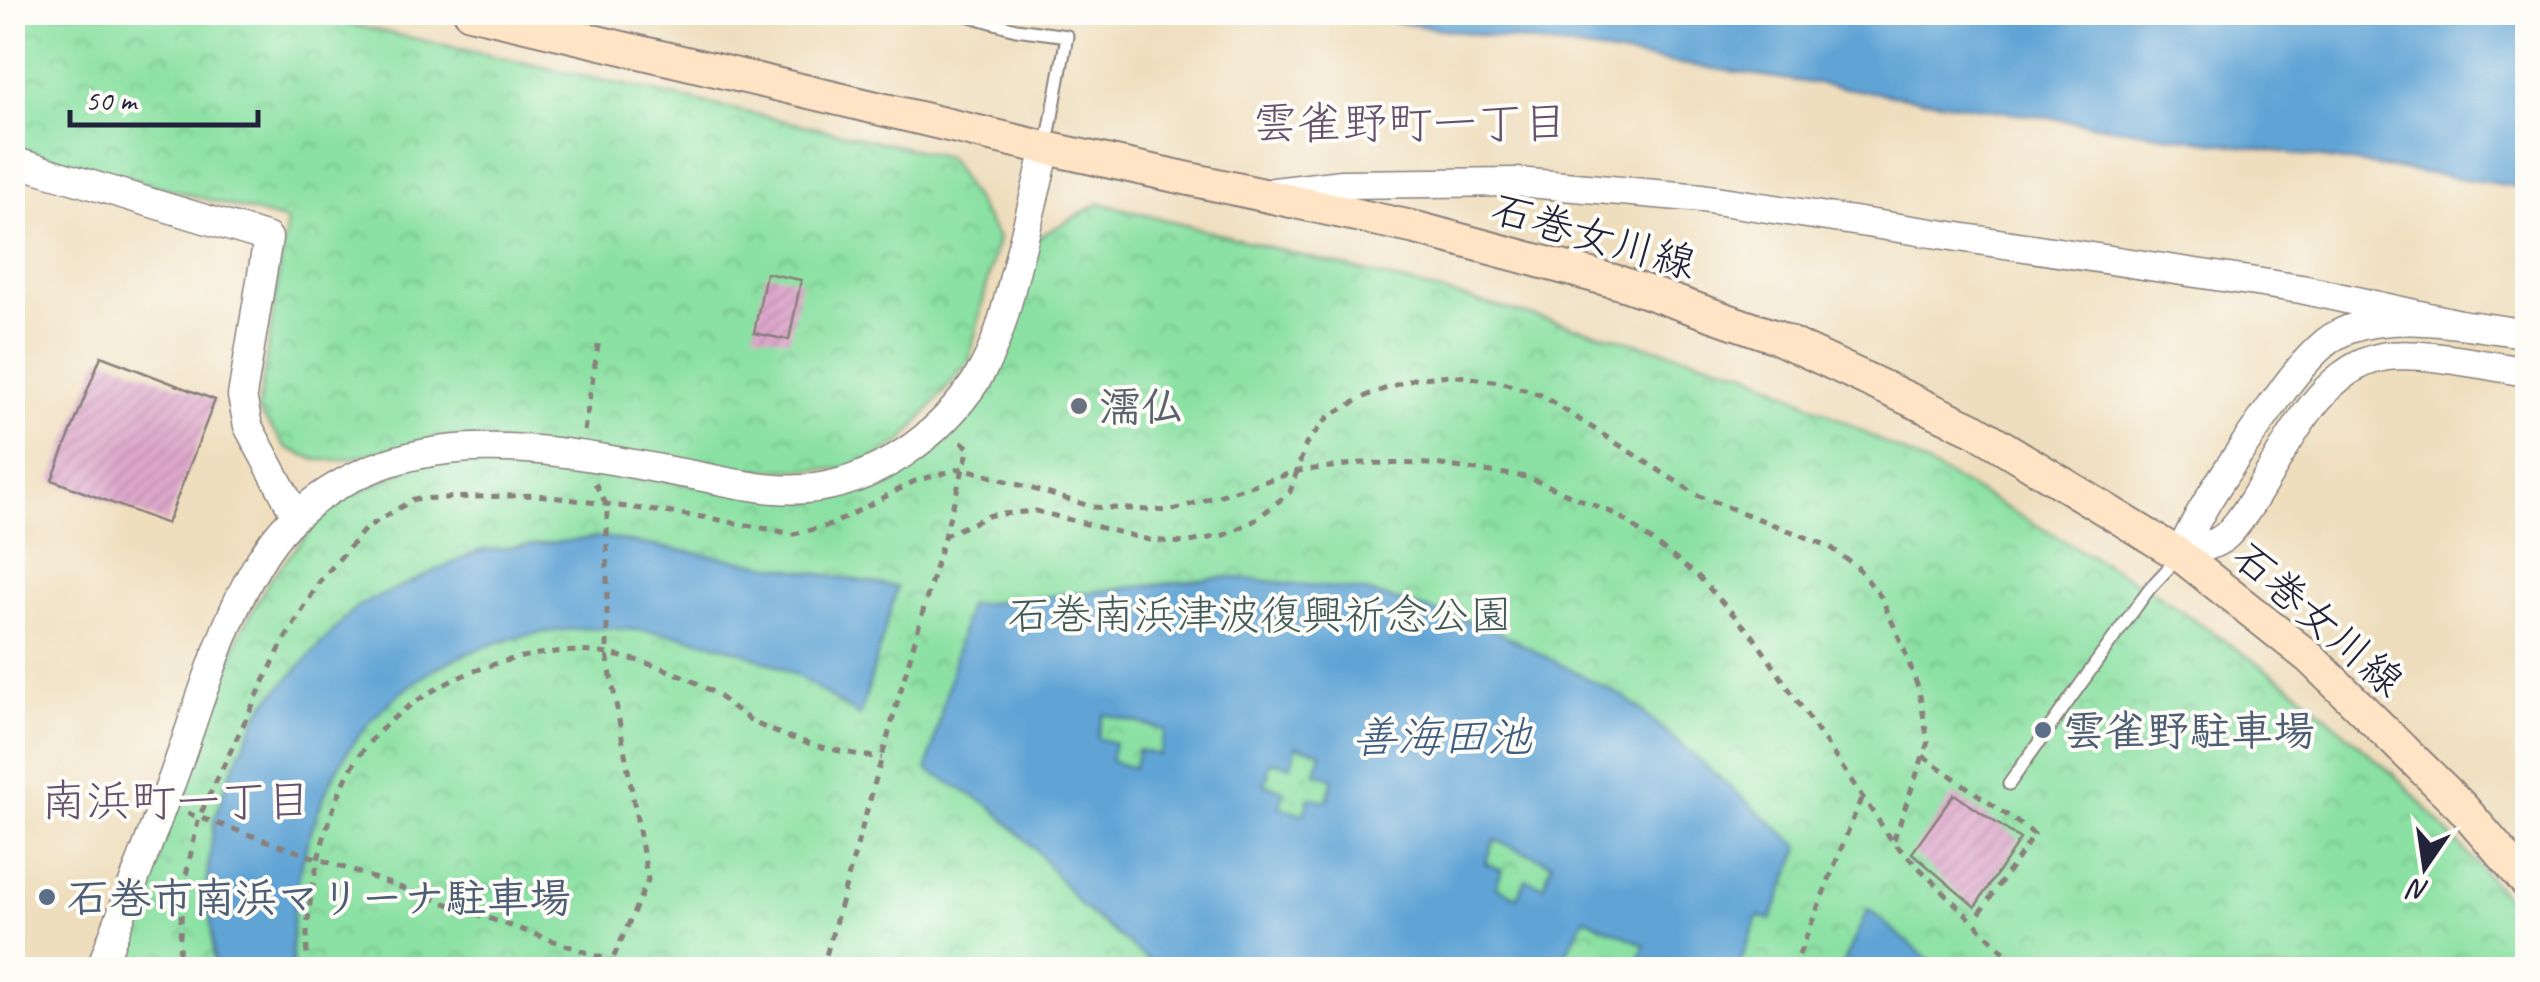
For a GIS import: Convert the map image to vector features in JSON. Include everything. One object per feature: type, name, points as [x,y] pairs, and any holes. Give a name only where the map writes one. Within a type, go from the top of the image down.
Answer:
[{"type":"main road","name":"石巻女川線","points":[[470,12],[1046,148],[1416,228],[1621,283],[1776,337],[1974,430],[2180,556],[2310,658],[2461,806],[2528,884]]},
{"type":"street","points":[[100,970],[228,626],[266,552],[296,516],[360,472],[428,451],[490,447],[580,455],[758,487],[803,490],[843,483],[889,464],[940,423],[977,379],[1000,334],[1046,148]]},
{"type":"street","points":[[12,161],[268,238],[242,396],[248,426],[296,516]]},
{"type":"street","points":[[1263,193],[1342,184],[1517,182],[1702,198],[2301,289],[2460,324],[2528,334]]},
{"type":"street","points":[[2180,556],[2202,505],[2294,376],[2327,340],[2347,330],[2392,321],[2460,324]]},
{"type":"street","points":[[2180,556],[2227,536],[2322,394],[2343,374],[2380,358],[2404,356],[2528,372]]},
{"type":"lane","points":[[956,12],[1016,29],[1066,36],[1046,148]]},
{"type":"lane","points":[[2009,784],[2149,589],[2180,556]]},
{"type":"path","points":[[599,340],[580,455],[607,506],[607,654],[648,880],[608,970]]},
{"type":"path","points":[[944,536],[991,515],[1036,510],[1149,540],[1185,543],[1224,535],[1254,521],[1290,492],[1306,444],[1329,416],[1370,394],[1413,379],[1451,375],[1500,382],[1540,394],[1699,496],[1829,546],[1858,568],[1881,597],[1919,690],[1928,742],[1893,842]]},
{"type":"path","points":[[822,970],[968,448],[940,423]]},
{"type":"path","points":[[178,970],[183,889],[198,817],[292,628],[320,580],[366,528],[414,498],[536,495],[709,518],[794,534],[831,525],[915,481],[963,468],[1093,506],[1170,511],[1298,471],[1362,463],[1434,464],[1527,477],[1618,515],[1699,577],[1753,636],[1893,842],[2026,970]]},
{"type":"path","points":[[308,970],[317,858],[354,763],[389,722],[423,697],[501,662],[562,650],[607,654],[662,668],[711,691],[755,723],[797,739],[882,758]]},
{"type":"path","points":[[1922,756],[2034,834],[1975,920]]},
{"type":"path","points":[[1793,970],[1862,795]]},
{"type":"path","points":[[163,804],[638,970]]},
{"type":"path","points":[[1589,970],[1594,959]]},
{"type":"green space","points":[[12,13],[299,13],[948,157],[998,238],[969,361],[901,443],[853,469],[731,470],[443,437],[342,460],[316,460],[287,448],[258,411],[287,221],[13,147]]},
{"type":"green space","name":"石巻南浜津波復興祈念公園","points":[[1100,203],[1748,372],[1962,483],[2149,589],[2299,692],[2403,783],[2508,899],[2528,924],[2527,970],[116,970],[240,633],[270,579],[332,505],[423,461],[490,456],[813,501],[956,425],[1032,241]]},
{"type":"water","points":[[1333,13],[2527,13],[2527,188]]},
{"type":"water","points":[[601,537],[897,587],[860,716],[768,662],[706,642],[643,631],[578,629],[516,638],[457,658],[405,690],[360,734],[326,792],[298,878],[292,923],[293,969],[215,969],[207,881],[214,822],[228,778],[262,707],[356,607],[479,551]]},
{"type":"water","name":"善海田池","points":[[1228,577],[1363,591],[1486,626],[1626,698],[1800,847],[1771,920],[1758,916],[1738,969],[1692,961],[1638,962],[1645,945],[1585,918],[1559,966],[1541,969],[1169,969],[1153,964],[1081,906],[1036,850],[991,806],[927,770],[968,605]],"holes":[[[1104,714],[1165,730],[1159,755],[1138,750],[1133,768],[1110,761],[1114,743],[1097,738]],[[1297,746],[1321,752],[1316,773],[1333,778],[1327,801],[1309,797],[1304,814],[1280,807],[1284,790],[1265,784],[1271,761],[1291,766]],[[1494,840],[1552,863],[1543,886],[1526,879],[1518,897],[1496,887],[1502,870],[1485,863]]]},
{"type":"water","points":[[1868,909],[1940,969],[1841,969]]},
{"type":"building","points":[[766,273],[801,280],[789,340],[754,333]]},
{"type":"building","points":[[101,356],[215,400],[167,524],[52,480]]},
{"type":"building","points":[[1954,794],[2020,839],[1975,907],[1912,853]]},
{"type":"place","name":"濡仏","points":[[1079,406]]},
{"type":"place","name":"雲雀野駐車場","points":[[2043,730]]},
{"type":"place","name":"石巻市南浜マリーナ駐車場","points":[[47,897]]},
{"type":"district","name":"雲雀野町一丁目","points":[[1410,122]]},
{"type":"district","name":"南浜町一丁目","points":[[176,800]]}]
